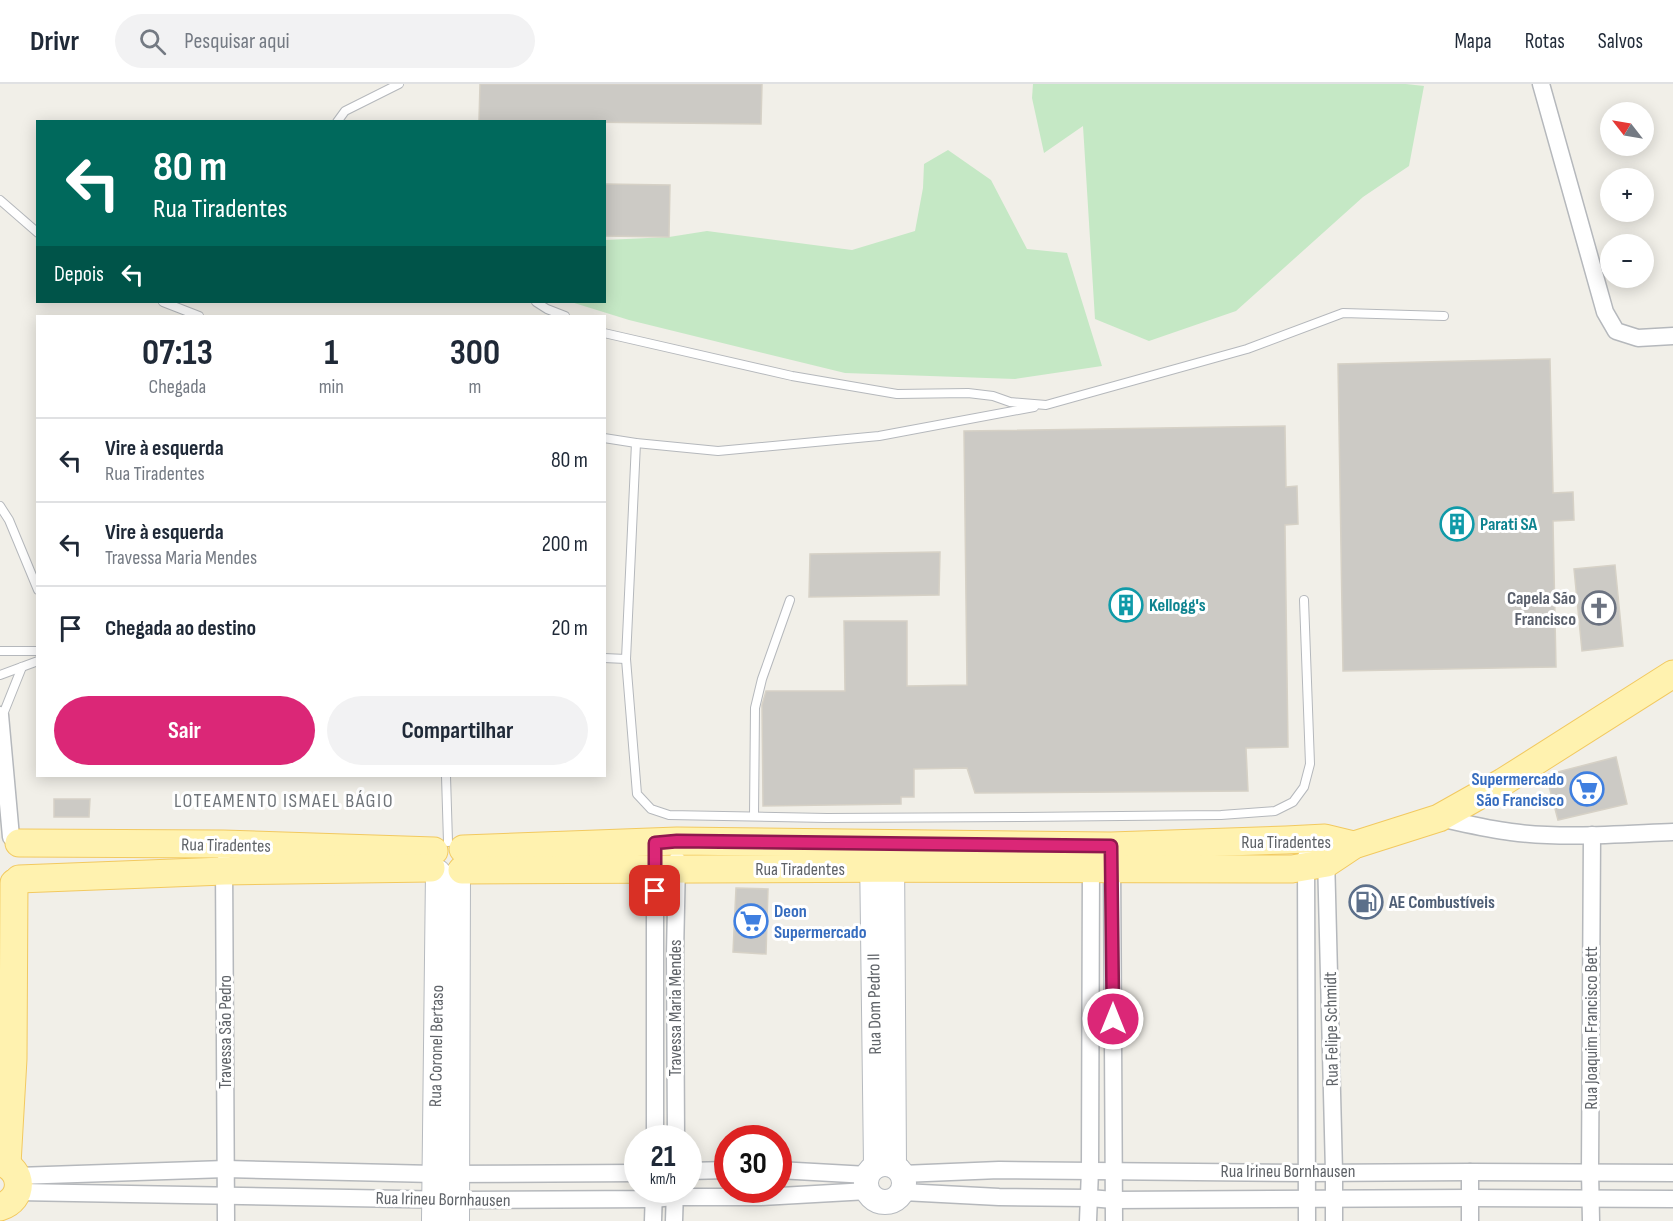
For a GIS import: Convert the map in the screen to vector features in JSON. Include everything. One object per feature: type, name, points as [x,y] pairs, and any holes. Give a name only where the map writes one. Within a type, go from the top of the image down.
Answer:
[{"type":"main road","points":[[1439,818],[1503,782],[1673,674]]},
{"type":"main road","name":"Rua Tiradentes","points":[[11,883],[84,876],[448,861],[666,842],[882,856],[1101,857],[1316,852],[1354,845],[1439,818]]},
{"type":"main road","points":[[9,1189],[13,1059],[11,883],[23,870],[25,861],[24,852],[10,838]]},
{"type":"main road","name":"Rua Tiradentes","points":[[10,838],[81,843],[223,844],[448,861],[666,869],[882,856]]},
{"type":"main road","points":[[81,843],[84,876]]},
{"type":"street","points":[[1541,84],[1605,312],[1616,331],[1638,338],[1673,336]]},
{"type":"street","points":[[1,716],[10,838]]},
{"type":"street","points":[[1439,818],[1533,834],[1592,835],[1673,832]]},
{"type":"street","name":"Rua Joaquim Francisco Bett","points":[[1591,1221],[1592,835]]},
{"type":"street","name":"Travessa Maria Mendes","points":[[666,842],[666,869],[675,954],[676,1125]]},
{"type":"street","name":"Travessa São Pedro","points":[[223,844],[226,1221]]},
{"type":"street","name":"Rua Felipe Schmidt","points":[[1316,852],[1331,1081],[1334,1221]]},
{"type":"street","name":"Rua Felipe Schmidt","points":[[1307,1221],[1305,1082],[1316,852]]},
{"type":"street","name":"Rua Dom Pedro II","points":[[882,856],[885,1191]]},
{"type":"street","points":[[1088,1221],[1089,975],[1101,857]]},
{"type":"street","points":[[1101,857],[1112,976],[1114,1221]]},
{"type":"street","name":"Rua Coronel Bertaso","points":[[446,1211],[448,861]]},
{"type":"street","name":"Travessa Maria Mendes","points":[[656,1125],[655,957],[666,869]]},
{"type":"street","points":[[655,957],[675,954]]},
{"type":"street","points":[[1089,975],[1112,976]]},
{"type":"street","points":[[1305,1082],[1331,1081]]},
{"type":"street","name":"Rua Irineu Bornhausen","points":[[9,1189],[226,1169],[446,1175],[624,1173]]},
{"type":"street","points":[[999,1170],[999,1197]]},
{"type":"street","name":"Rua Irineu Bornhausen","points":[[792,1173],[885,1191],[999,1170],[1673,1173]]},
{"type":"street","points":[[1193,1171],[1193,1200]]},
{"type":"street","points":[[346,1172],[346,1198]]},
{"type":"street","points":[[1470,1172],[1470,1221]]},
{"type":"street","name":"Rua Irineu Bornhausen","points":[[9,1189],[346,1198],[446,1211],[624,1196]]},
{"type":"street","name":"Rua Irineu Bornhausen","points":[[792,1192],[885,1191],[1114,1200],[1470,1198],[1673,1200]]},
{"type":"street","points":[[653,1221],[654,1203]]},
{"type":"street","points":[[674,1203],[674,1221]]},
{"type":"lane","points":[[338,120],[345,111],[399,84]]},
{"type":"lane","points":[[0,200],[36,231]]},
{"type":"lane","points":[[166,303],[196,315]]},
{"type":"lane","points":[[538,303],[562,315]]},
{"type":"lane","points":[[606,438],[718,451],[879,436],[1046,405],[1247,349],[1342,313],[1444,316]]},
{"type":"lane","points":[[606,333],[792,376],[897,394],[968,393],[993,396],[1010,402],[1046,405]]},
{"type":"lane","points":[[636,443],[626,659],[637,794],[651,809],[669,814],[850,818],[1209,815],[1275,811],[1293,802],[1304,787],[1310,764],[1304,600]]},
{"type":"lane","points":[[0,506],[9,520],[36,585]]},
{"type":"lane","points":[[754,816],[755,708],[762,679],[790,600]]},
{"type":"lane","points":[[1,652],[36,651]]},
{"type":"lane","points":[[606,658],[626,659]]},
{"type":"lane","points":[[0,675],[36,662]]},
{"type":"lane","points":[[1,716],[22,667]]},
{"type":"lane","name":"Rua Coronel Bertaso","points":[[446,777],[448,861]]},
{"type":"green space","points":[[1033,84],[1406,84],[1424,86],[1409,166],[1363,197],[1236,311],[1149,341],[1095,319],[1083,126],[1044,153],[1032,98]]},
{"type":"green space","points":[[948,150],[991,180],[1027,249],[1067,253],[1102,366],[1015,379],[845,373],[629,320],[574,303],[606,303],[606,240],[669,237],[707,231],[852,250],[915,231],[923,188],[924,164]]},
{"type":"building","points":[[480,84],[762,84],[761,124],[606,122],[606,120],[479,120]]},
{"type":"building","points":[[606,184],[670,185],[669,237],[606,236]]},
{"type":"building","name":"Parati SA","points":[[1550,359],[1553,493],[1573,492],[1574,520],[1553,521],[1556,667],[1343,671],[1338,364]]},
{"type":"building","name":"Kellogg's","points":[[1285,426],[1286,487],[1297,486],[1298,524],[1285,525],[1288,747],[1246,748],[1248,791],[975,793],[967,768],[914,769],[914,797],[901,797],[901,804],[763,806],[762,705],[766,691],[845,691],[844,621],[907,621],[907,686],[967,685],[964,431]]},
{"type":"building","points":[[940,552],[939,595],[809,597],[810,554]]},
{"type":"building","name":"Capela São Francisco","points":[[1615,565],[1623,646],[1582,651],[1574,569]]},
{"type":"building","name":"Supermercado São Francisco","points":[[1616,757],[1627,804],[1558,820],[1546,775]]},
{"type":"building","points":[[54,799],[90,799],[89,817],[54,817]]},
{"type":"building","name":"Deon Supermercado","points":[[736,888],[768,889],[766,954],[733,952]]},
{"type":"place","name":"Parati SA","points":[[1457,524]]},
{"type":"place","name":"Kellogg's","points":[[1126,605]]},
{"type":"place","name":"Capela São Francisco","points":[[1599,608]]},
{"type":"place","name":"Supermercado São Francisco","points":[[1587,789]]},
{"type":"place","name":"AE Combustíveis","points":[[1366,902]]},
{"type":"place","name":"Deon Supermercado","points":[[751,921]]},
{"type":"district","name":"LOTEAMENTO ISMAEL BÁGIO","points":[[284,800]]},
{"type":"route","points":[[655,891],[655,843],[677,841],[872,842],[1111,846],[1113,1019]]}]
